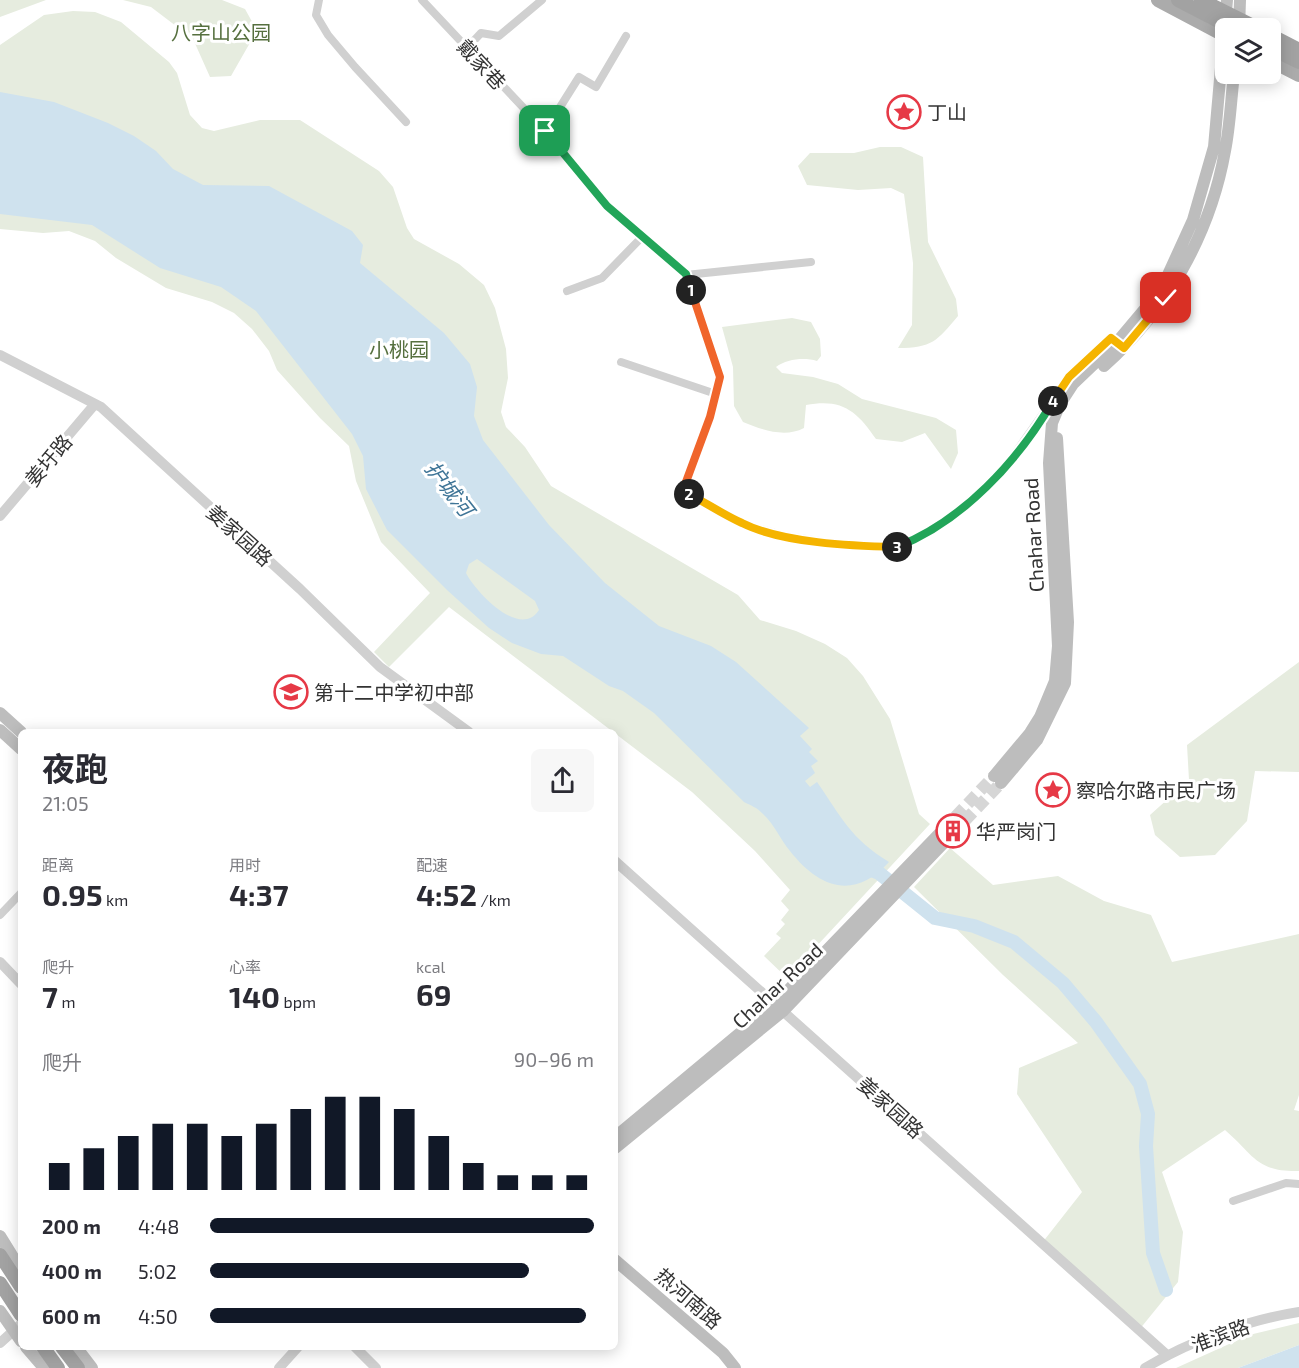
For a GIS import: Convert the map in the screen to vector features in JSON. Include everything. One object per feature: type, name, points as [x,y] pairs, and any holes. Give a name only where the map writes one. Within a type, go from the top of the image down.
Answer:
[{"type":"highway","points":[[1178,0],[1215,25]]},
{"type":"highway","points":[[1201,0],[1237,18]]},
{"type":"highway","points":[[1281,41],[1299,50]]},
{"type":"highway","points":[[1281,53],[1299,62]]},
{"type":"highway","points":[[0,1255],[18,1282]]},
{"type":"highway","points":[[0,1283],[18,1310]]},
{"type":"highway","points":[[45,1350],[58,1368]]},
{"type":"highway","points":[[65,1350],[78,1368]]},
{"type":"main road","points":[[1158,0],[1215,27]]},
{"type":"main road","points":[[1223,2],[1240,7],[1255,18]]},
{"type":"main road","name":"Chahar Road","points":[[1223,2],[1225,18]]},
{"type":"main road","points":[[1281,34],[1299,43]]},
{"type":"main road","points":[[1281,66],[1299,75]]},
{"type":"main road","name":"Chahar Road","points":[[1120,345],[1167,277],[1196,210],[1214,147],[1221,84]]},
{"type":"main road","name":"Chahar Road","points":[[997,780],[1040,717],[1055,681],[1058,646],[1049,463],[1052,423],[1060,404],[1073,384],[1120,345],[1166,298],[1196,243],[1216,186],[1225,151],[1233,84]]},
{"type":"main road","points":[[0,713],[18,729]]},
{"type":"main road","points":[[0,730],[18,745]]},
{"type":"main road","name":"Chahar Road","points":[[618,1145],[779,1007],[947,832]]},
{"type":"main road","name":"Chahar Road","points":[[618,1135],[779,1007]]},
{"type":"main road","points":[[0,1236],[18,1265]]},
{"type":"main road","name":"热河南路","points":[[618,1263],[723,1353],[735,1368]]},
{"type":"main road","name":"热河南路","points":[[618,1272],[719,1357],[727,1368]]},
{"type":"main road","points":[[0,1311],[18,1332]]},
{"type":"main road","points":[[29,1350],[44,1368]]},
{"type":"main road","points":[[77,1350],[92,1368]]},
{"type":"main road","points":[[723,1353],[746,1368]]},
{"type":"street","points":[[319,0],[316,15],[328,35],[406,122]]},
{"type":"street","name":"戴家巷","points":[[422,0],[545,131],[607,206],[686,274]]},
{"type":"street","points":[[467,48],[481,33],[499,36],[543,0]]},
{"type":"street","points":[[545,131],[579,77],[596,87],[626,36]]},
{"type":"street","points":[[567,291],[602,278],[642,237]]},
{"type":"street","points":[[811,262],[686,274],[720,377],[710,417],[683,490],[743,524],[786,536],[852,546],[898,547],[936,528],[999,476],[1069,377],[1111,338],[1120,345]]},
{"type":"street","name":"姜家园路","points":[[0,355],[95,404],[300,589],[380,667],[465,729]]},
{"type":"street","points":[[621,362],[716,394]]},
{"type":"street","name":"姜圩路","points":[[0,516],[95,404]]},
{"type":"street","name":"姜家园路","points":[[618,864],[1167,1355]]},
{"type":"street","points":[[0,915],[18,896]]},
{"type":"street","points":[[0,962],[18,981]]},
{"type":"street","points":[[1233,1201],[1286,1183],[1299,1184]]},
{"type":"street","name":"淮滨路","points":[[1146,1368],[1167,1355],[1232,1329],[1299,1312]]},
{"type":"street","points":[[0,1342],[18,1332]]},
{"type":"street","points":[[279,1368],[295,1350]]},
{"type":"street","points":[[358,1350],[376,1368]]},
{"type":"green space","points":[[0,0],[46,0],[0,17]]},
{"type":"green space","name":"八字山公园","points":[[123,0],[222,0],[245,9],[255,27],[251,41],[231,76],[210,77],[193,39],[151,7]]},
{"type":"green space","name":"小桃园","points":[[73,11],[95,12],[121,22],[169,62],[177,73],[190,115],[202,128],[214,131],[260,120],[300,120],[379,171],[393,187],[407,228],[414,239],[459,264],[484,285],[495,308],[506,349],[508,378],[501,412],[506,427],[525,447],[551,486],[738,595],[760,620],[796,631],[825,644],[847,658],[863,676],[890,719],[919,814],[930,824],[787,978],[764,956],[781,938],[776,934],[785,924],[781,920],[789,910],[781,901],[790,890],[755,851],[692,792],[618,736],[618,729],[609,729],[449,607],[389,667],[374,652],[430,593],[381,542],[356,481],[349,446],[277,370],[269,351],[252,329],[234,313],[212,302],[166,288],[116,258],[95,241],[69,231],[43,233],[0,229],[0,45],[44,15]]},
{"type":"green space","points":[[880,147],[901,147],[923,157],[928,242],[956,299],[958,316],[939,337],[919,347],[898,348],[912,325],[913,263],[904,194],[891,188],[858,190],[807,185],[798,166],[810,153],[854,153]]},
{"type":"green space","points":[[792,318],[811,322],[820,339],[821,356],[817,361],[801,359],[785,362],[776,367],[782,373],[813,377],[838,384],[862,399],[936,418],[956,430],[958,453],[951,469],[925,433],[902,442],[876,439],[855,414],[839,405],[819,403],[806,405],[804,428],[797,431],[781,433],[743,422],[734,406],[733,367],[722,327]]},
{"type":"green space","points":[[1299,662],[1299,772],[1255,771],[1247,821],[1215,855],[1180,857],[1155,835],[1150,815],[1189,780],[1187,745]]},
{"type":"green space","points":[[950,848],[993,885],[1058,876],[1104,901],[1151,915],[1172,962],[1299,934],[1299,1095],[1294,1110],[1299,1111],[1299,1171],[1273,1169],[1264,1165],[1225,1130],[1162,1172],[1183,1232],[1178,1282],[1139,1330],[1042,1243],[1082,1192],[1017,1094],[1019,1068],[1078,1043],[1003,975],[914,887]]},
{"type":"green space","points":[[1299,1323],[1299,1345],[1238,1368],[1176,1368],[1249,1335]]},
{"type":"water","name":"护城河","points":[[0,92],[54,102],[108,123],[134,136],[156,151],[173,169],[203,185],[269,186],[352,231],[363,245],[360,263],[444,333],[470,364],[477,387],[474,416],[483,440],[549,525],[605,583],[659,626],[711,646],[736,662],[809,728],[800,736],[812,749],[809,752],[818,761],[811,766],[815,773],[805,781],[810,787],[817,782],[840,817],[856,836],[889,862],[863,882],[850,885],[837,885],[813,874],[801,864],[761,812],[744,802],[654,713],[623,691],[609,686],[563,656],[541,654],[512,643],[489,628],[387,530],[366,489],[363,456],[352,434],[256,311],[221,287],[160,268],[92,225],[0,214]],"holes":[[[477,559],[535,601],[539,610],[531,618],[521,619],[499,610],[471,581],[466,573],[469,564]]]},
{"type":"water","points":[[1299,1345],[1299,1368],[1238,1368]]},
{"type":"waterway","points":[[864,867],[879,873],[935,918],[974,926],[1014,942],[1063,983],[1096,1022],[1140,1084],[1148,1114],[1146,1146],[1153,1253],[1166,1290]]},
{"type":"tunnel","points":[[943,830],[994,776]]},
{"type":"tunnel","points":[[952,834],[1001,783]]},
{"type":"place","name":"丁山","points":[[904,112]]},
{"type":"place","name":"第十二中学初中部","points":[[291,692]]},
{"type":"place","name":"察哈尔路市民广场","points":[[1053,790]]},
{"type":"place","name":"华严岗门","points":[[953,831]]},
{"type":"route","points":[[545,131],[607,206],[686,274],[720,377],[710,417],[683,490],[743,524],[786,536],[852,546],[898,547],[936,528],[999,476],[1069,377],[1111,338],[1124,348],[1166,298]]}]
